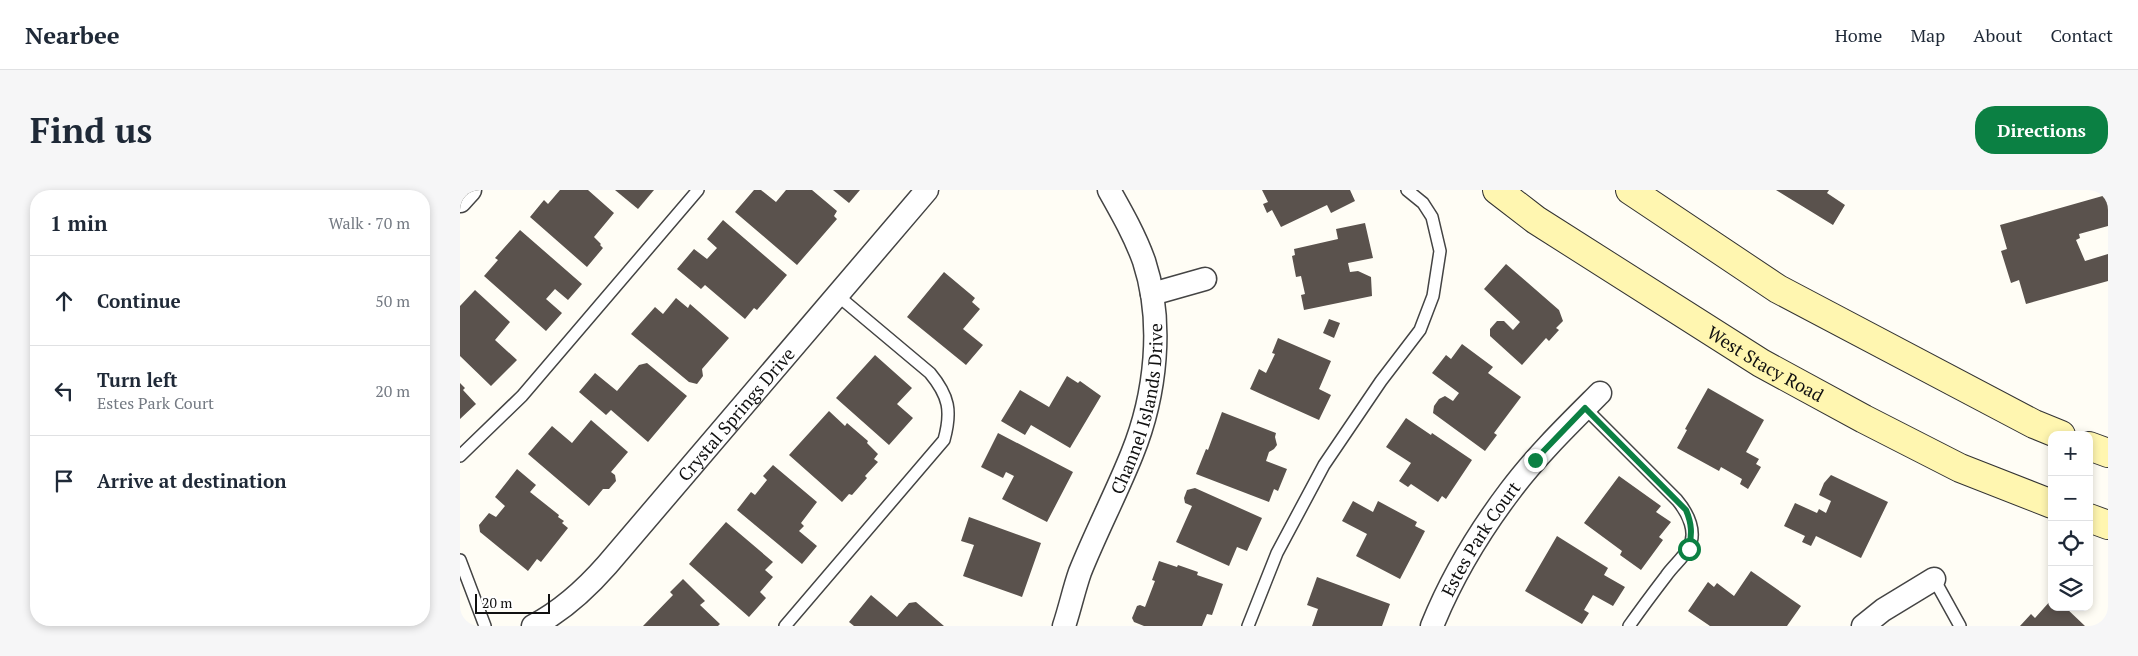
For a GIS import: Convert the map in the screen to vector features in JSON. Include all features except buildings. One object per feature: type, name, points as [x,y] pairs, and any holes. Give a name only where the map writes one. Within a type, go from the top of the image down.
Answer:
[{"type":"main road","name":"West Stacy Road","points":[[1497,190],[1536,220],[1761,363],[1960,468],[2048,502]]},
{"type":"main road","points":[[1630,190],[1778,289],[2034,424],[2051,431]]},
{"type":"main road","points":[[2093,447],[2108,453]]},
{"type":"main road","points":[[2093,520],[2108,526]]},
{"type":"street","points":[[460,201],[470,190]]},
{"type":"street","name":"Crystal Springs Drive","points":[[533,626],[562,609],[589,584],[927,190]]},
{"type":"street","name":"Channel Islands Drive","points":[[1064,626],[1080,573],[1133,453],[1145,414],[1152,377],[1155,337],[1152,294],[1144,261],[1127,222],[1109,190]]},
{"type":"street","points":[[1152,294],[1205,279]]},
{"type":"street","name":"Estes Park Court","points":[[1432,626],[1456,575],[1510,491],[1535,460],[1592,400]]},
{"type":"street","points":[[1863,626],[1883,610],[1934,579]]},
{"type":"lane","points":[[460,456],[522,396],[698,190]]},
{"type":"lane","points":[[1248,626],[1277,553],[1324,465],[1381,381],[1420,330],[1430,305],[1440,251],[1432,217],[1422,202],[1407,190]]},
{"type":"lane","points":[[785,626],[944,440],[949,422],[948,404],[942,387],[930,373],[837,295]]},
{"type":"lane","points":[[1592,400],[1686,510],[1691,522],[1692,536],[1689,549],[1672,567],[1629,626]]},
{"type":"lane","points":[[460,560],[485,626]]},
{"type":"lane","points":[[1934,579],[1960,626]]},
{"type":"route","points":[[1535,460],[1585,408],[1686,510],[1691,522],[1692,536],[1689,549]]}]
